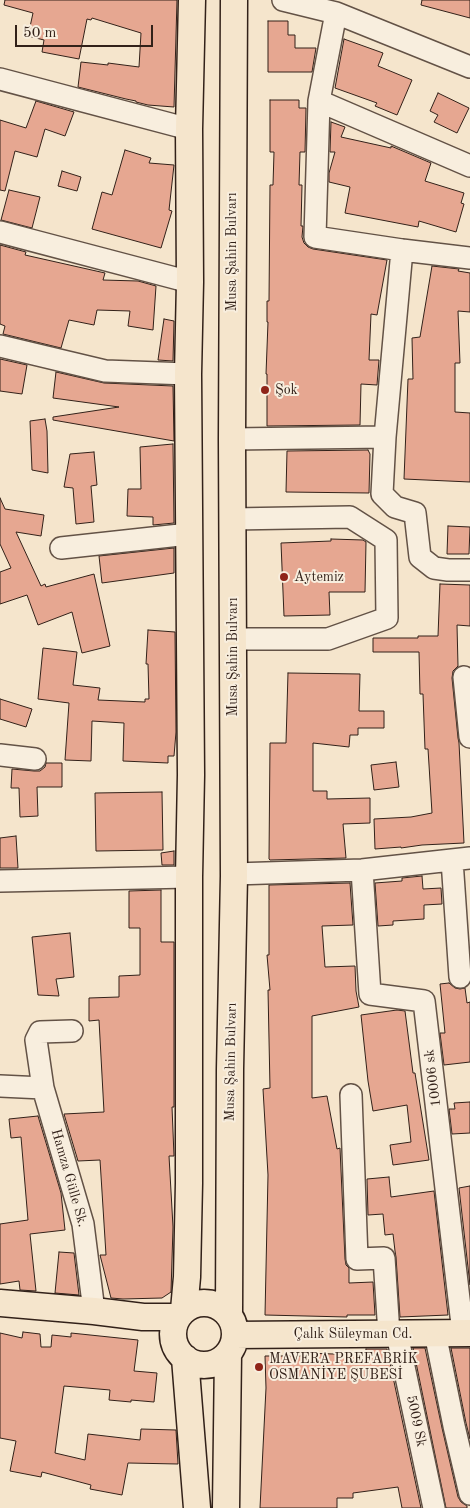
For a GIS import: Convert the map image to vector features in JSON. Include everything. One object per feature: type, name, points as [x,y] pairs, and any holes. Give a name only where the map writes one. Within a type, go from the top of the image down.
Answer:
[{"type":"main road","points":[[192,0],[189,129],[190,282],[188,374],[191,775],[189,1184],[187,1277],[180,1331],[197,1508]]},
{"type":"main road","name":"Musa Şahin Bulvarı","points":[[226,1508],[231,1335],[230,1079],[234,874],[232,439],[234,0]]},
{"type":"main road","points":[[0,1303],[143,1317],[180,1331],[199,1365],[215,1363],[231,1335],[222,1308],[203,1302],[193,1304],[180,1331]]},
{"type":"main road","points":[[0,1316],[96,1321],[180,1331]]},
{"type":"main road","name":"Çalık Süleyman Cd.","points":[[231,1335],[466,1333]]},
{"type":"street","points":[[284,0],[336,13],[470,67]]},
{"type":"street","points":[[336,13],[319,101],[315,237],[470,258]]},
{"type":"street","points":[[0,79],[189,129]]},
{"type":"street","points":[[319,101],[470,166]]},
{"type":"street","points":[[0,232],[190,282]]},
{"type":"street","points":[[402,250],[385,437],[382,494],[396,507],[415,513],[420,557],[434,568],[470,570]]},
{"type":"street","points":[[0,346],[105,371],[188,374]]},
{"type":"street","points":[[232,439],[385,437]]},
{"type":"street","points":[[232,519],[350,517],[386,540],[387,609],[387,618],[328,639],[233,639]]},
{"type":"street","points":[[61,548],[190,534]]},
{"type":"street","points":[[464,677],[470,737]]},
{"type":"street","points":[[0,755],[35,759]]},
{"type":"street","points":[[234,874],[362,870],[461,859],[460,977]]},
{"type":"street","name":"10006 sk","points":[[362,870],[370,994],[424,1001],[466,1333]]},
{"type":"street","points":[[0,881],[189,878]]},
{"type":"street","name":"Hamza Gülle Sk.","points":[[72,1031],[40,1032],[36,1040],[43,1088],[83,1224],[94,1311]]},
{"type":"street","points":[[0,1086],[43,1088]]},
{"type":"street","name":"5009 Sk","points":[[351,1095],[357,1259],[384,1258],[393,1334],[434,1508]]},
{"type":"street","points":[[435,1333],[470,1494]]},
{"type":"building","points":[[5,0],[177,0],[174,107],[148,105],[78,87],[81,62],[139,67],[141,33],[92,18],[91,20],[87,19],[79,59],[42,52],[44,40],[28,36],[33,13],[4,5]]},
{"type":"building","points":[[422,0],[470,0],[470,18],[421,5]]},
{"type":"building","points":[[268,21],[288,21],[288,35],[295,35],[295,48],[316,48],[312,72],[268,72]]},
{"type":"building","points":[[344,39],[383,53],[378,66],[412,80],[397,115],[375,106],[377,103],[335,88]]},
{"type":"building","points":[[438,93],[469,108],[457,133],[434,122],[438,115],[430,111]]},
{"type":"building","points":[[270,100],[299,100],[299,108],[306,108],[305,152],[300,152],[299,185],[302,185],[301,226],[303,226],[302,237],[304,243],[313,249],[387,260],[377,315],[371,314],[369,360],[379,360],[377,385],[361,384],[360,425],[267,426],[267,301],[269,301],[270,185],[273,185],[274,152],[270,152]]},
{"type":"building","points":[[36,101],[74,112],[65,136],[45,129],[37,157],[15,151],[5,191],[0,190],[0,120],[26,128]]},
{"type":"building","points":[[331,122],[345,127],[341,137],[391,148],[391,146],[431,163],[425,181],[464,193],[461,203],[464,204],[456,232],[419,221],[418,227],[345,213],[350,187],[329,182],[329,173],[335,152],[330,152]]},
{"type":"building","points":[[125,150],[151,158],[149,163],[174,165],[169,210],[172,211],[161,248],[92,229],[102,192],[112,195]]},
{"type":"building","points":[[62,171],[81,177],[77,191],[58,186]]},
{"type":"building","points":[[9,190],[40,197],[32,228],[1,220]]},
{"type":"building","points":[[0,245],[26,252],[25,255],[105,273],[103,280],[138,281],[156,286],[153,330],[128,326],[130,311],[97,310],[94,325],[69,320],[61,348],[3,334],[5,326],[0,324]]},
{"type":"building","points":[[432,266],[459,269],[458,271],[470,273],[470,312],[458,311],[460,363],[455,363],[455,412],[470,413],[470,482],[404,479],[408,379],[413,379],[412,338],[420,337]]},
{"type":"building","points":[[164,319],[174,321],[173,361],[158,360]]},
{"type":"building","points":[[0,359],[27,365],[22,394],[0,391]]},
{"type":"building","points":[[56,372],[104,383],[173,386],[174,441],[53,420],[53,417],[119,407],[53,398]]},
{"type":"building","points":[[45,419],[48,473],[32,470],[30,421]]},
{"type":"building","points":[[173,444],[174,523],[153,525],[153,517],[127,516],[128,489],[141,489],[140,447]]},
{"type":"building","points":[[368,450],[370,454],[369,493],[286,492],[287,451]]},
{"type":"building","points":[[94,452],[97,485],[91,486],[94,522],[76,524],[73,488],[64,487],[70,454]]},
{"type":"building","points":[[0,498],[5,509],[44,515],[41,536],[16,532],[41,586],[45,584],[46,587],[94,574],[110,646],[82,653],[72,612],[38,625],[27,595],[0,604],[0,572],[11,568],[0,544]]},
{"type":"building","points":[[448,526],[470,527],[469,554],[447,554]]},
{"type":"building","points":[[331,539],[363,540],[366,542],[365,592],[329,592],[330,615],[284,616],[281,543],[331,541]]},
{"type":"building","points":[[174,548],[174,573],[102,583],[99,556]]},
{"type":"building","points":[[440,584],[470,585],[470,626],[457,625],[458,666],[453,671],[452,678],[459,743],[464,843],[375,849],[374,819],[411,817],[432,813],[428,749],[425,749],[423,694],[420,694],[419,652],[373,652],[373,638],[438,636]]},
{"type":"building","points":[[148,630],[175,632],[176,732],[174,756],[168,756],[168,763],[123,761],[124,723],[92,721],[91,761],[65,760],[69,703],[38,699],[43,648],[77,652],[73,685],[100,688],[98,700],[145,702],[145,699],[149,699],[148,664],[146,664]]},
{"type":"building","points":[[288,673],[360,674],[359,711],[384,711],[384,728],[358,728],[358,735],[350,735],[349,747],[313,743],[313,791],[327,791],[327,799],[370,798],[370,823],[343,824],[346,858],[269,859],[270,743],[286,743]]},
{"type":"building","points":[[0,699],[32,709],[26,727],[0,719]]},
{"type":"building","points":[[396,762],[399,787],[374,790],[371,765]]},
{"type":"building","points":[[46,763],[62,763],[62,787],[37,787],[38,816],[20,817],[19,788],[11,788],[12,769],[40,771],[45,767]]},
{"type":"building","points":[[162,792],[163,850],[96,851],[95,793]]},
{"type":"building","points":[[16,836],[18,868],[0,868],[0,838]]},
{"type":"building","points":[[174,851],[174,865],[162,865],[161,853]]},
{"type":"building","points":[[422,876],[423,889],[441,888],[442,904],[424,905],[424,919],[393,921],[393,925],[378,926],[375,883],[402,881],[402,878]]},
{"type":"building","points":[[350,883],[353,925],[322,926],[325,967],[355,966],[359,1007],[312,1016],[312,1098],[327,1096],[337,1149],[340,1148],[345,1259],[346,1265],[349,1268],[349,1283],[373,1282],[375,1315],[347,1315],[347,1317],[265,1315],[268,1175],[263,1089],[270,1088],[268,990],[270,990],[267,955],[269,955],[269,885]]},
{"type":"building","points":[[161,890],[161,942],[174,942],[174,1107],[172,1107],[174,1156],[169,1156],[173,1227],[171,1292],[162,1298],[111,1298],[100,1255],[106,1255],[100,1160],[78,1161],[64,1114],[104,1112],[99,1020],[89,1021],[89,998],[119,997],[119,976],[140,975],[140,928],[129,928],[129,891]]},
{"type":"building","points":[[70,933],[74,977],[56,979],[59,996],[38,995],[32,937]]},
{"type":"building","points":[[449,983],[455,988],[465,988],[467,1003],[470,1002],[470,1062],[444,1065],[440,1033],[445,1033],[440,984]]},
{"type":"building","points":[[397,1010],[405,1011],[413,1073],[415,1073],[429,1160],[393,1165],[390,1145],[411,1142],[407,1105],[373,1111],[361,1015]]},
{"type":"building","points":[[470,1102],[470,1133],[452,1134],[449,1109],[455,1109],[454,1103]]},
{"type":"building","points":[[38,1116],[61,1193],[65,1230],[30,1234],[36,1291],[20,1290],[19,1281],[0,1284],[0,1224],[28,1220],[21,1137],[11,1138],[9,1119]]},
{"type":"building","points":[[389,1177],[391,1197],[434,1191],[448,1315],[400,1317],[393,1234],[385,1235],[383,1214],[368,1215],[367,1179]]},
{"type":"building","points":[[470,1186],[470,1285],[459,1188]]},
{"type":"building","points":[[59,1252],[74,1253],[79,1295],[55,1293]]},
{"type":"building","points":[[23,1332],[40,1334],[41,1347],[51,1347],[52,1335],[71,1337],[71,1333],[138,1340],[134,1371],[157,1373],[154,1402],[109,1400],[110,1390],[64,1386],[55,1453],[85,1460],[88,1434],[140,1440],[141,1429],[176,1430],[178,1464],[128,1463],[122,1495],[90,1489],[91,1485],[42,1472],[41,1477],[10,1471],[16,1441],[0,1438],[0,1333],[22,1338]]},
{"type":"building","points":[[413,1348],[425,1348],[458,1497],[467,1508],[446,1508]]},
{"type":"building","points":[[451,1348],[470,1348],[470,1439],[466,1423]]},
{"type":"building","points":[[366,1349],[387,1349],[421,1508],[402,1508],[398,1487],[353,1493],[353,1498],[337,1498],[337,1508],[260,1508],[266,1388],[265,1356],[301,1356],[302,1353],[366,1353]]},
{"type":"place","name":"Şok","points":[[265,390]]},
{"type":"place","name":"Aytemiz","points":[[284,577]]},
{"type":"place","name":"MAVERA PREFABRİK OSMANİYE ŞUBESİ","points":[[259,1367]]}]
